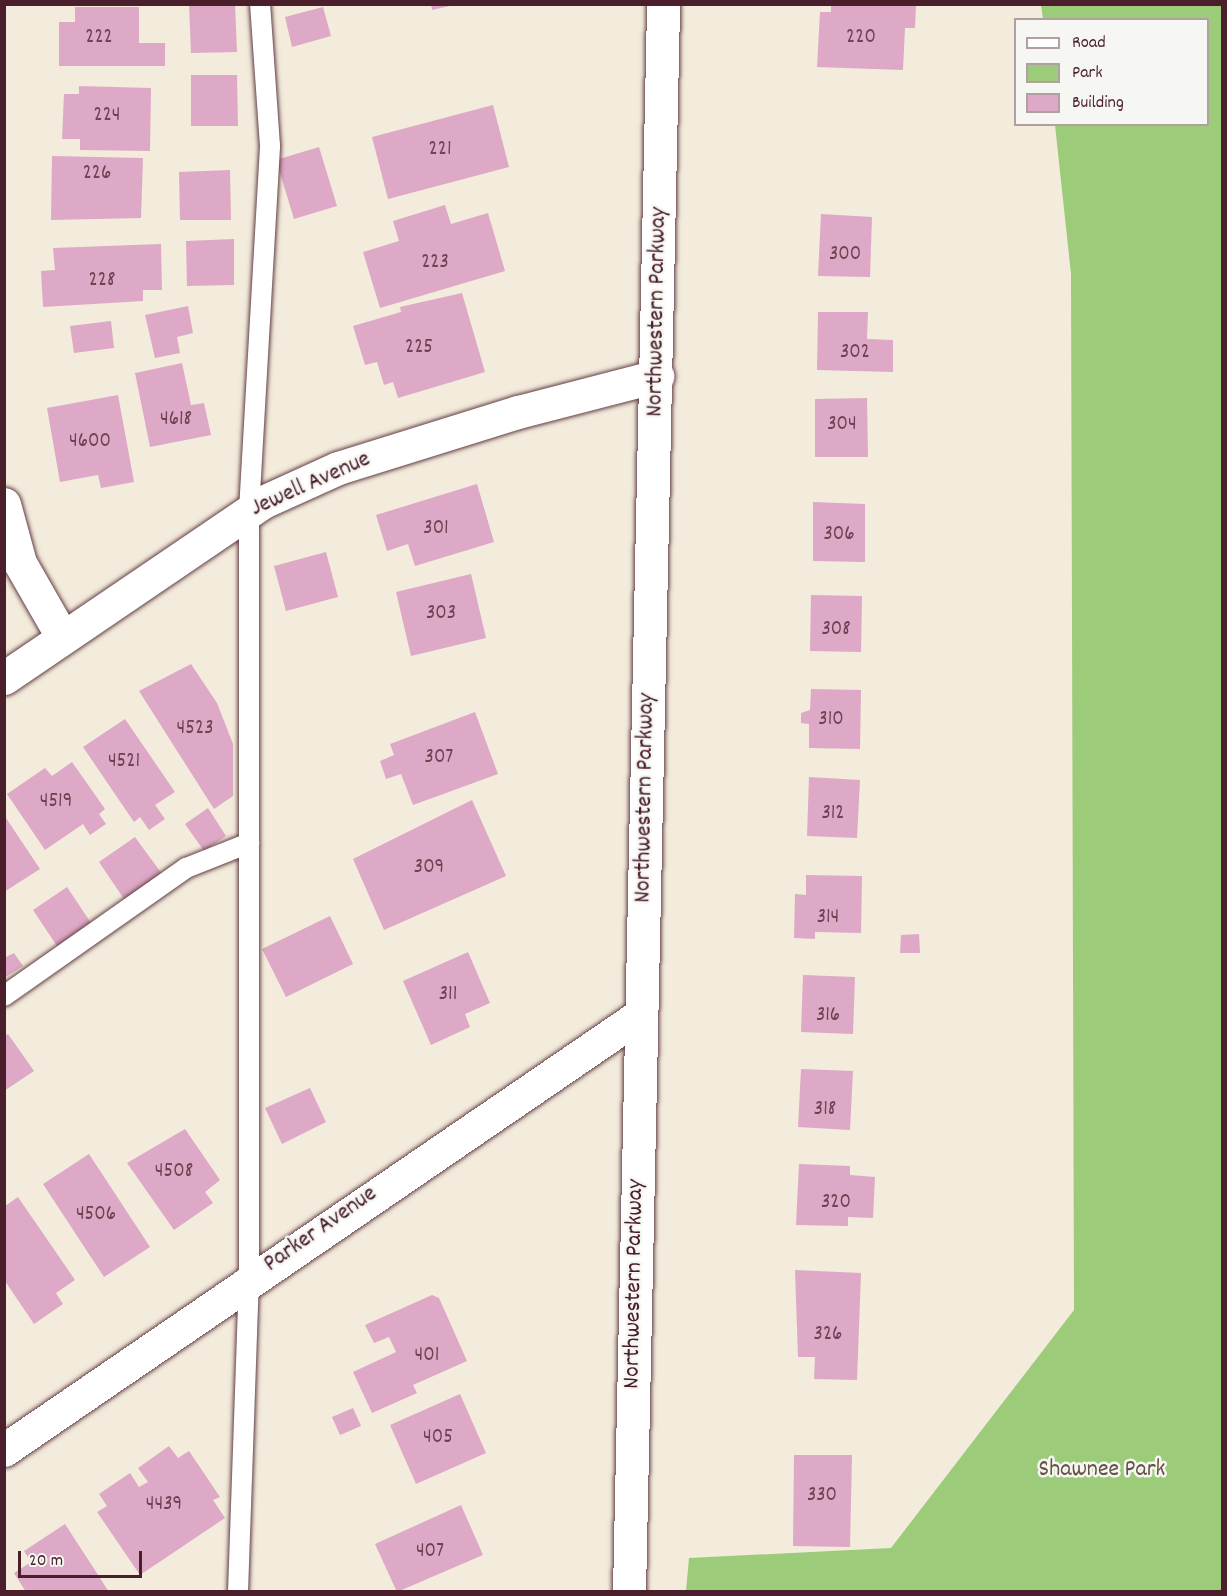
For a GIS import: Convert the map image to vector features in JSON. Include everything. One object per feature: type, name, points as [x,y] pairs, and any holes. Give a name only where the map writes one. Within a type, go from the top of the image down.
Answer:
[{"type":"street","name":"Northwestern Parkway","points":[[629,1592],[640,1016],[657,376],[663,4]]},
{"type":"street","name":"Jewell Avenue","points":[[4,678],[249,511],[338,468],[518,412],[657,376]]},
{"type":"street","points":[[4,504],[20,563],[63,638]]},
{"type":"street","name":"Parker Avenue","points":[[4,1450],[249,1280],[640,1016]]},
{"type":"lane","points":[[238,1592],[249,1280],[249,511],[270,146],[260,4]]},
{"type":"lane","points":[[4,996],[186,868],[249,843]]},
{"type":"green space","name":"Shawnee Park","points":[[1041,5],[1222,5],[1222,1591],[686,1591],[689,1558],[891,1548],[1074,1310],[1071,274],[1055,126],[1209,126],[1209,18],[1043,18]]},
{"type":"building","points":[[235,4],[237,52],[191,53],[189,5]]},
{"type":"building","points":[[431,4],[453,4],[454,5],[432,10]]},
{"type":"building","points":[[831,4],[916,4],[915,28],[905,28],[903,70],[817,67],[820,12],[831,12]]},
{"type":"building","points":[[75,7],[139,7],[139,43],[165,43],[165,66],[59,66],[59,22],[75,22]]},
{"type":"building","points":[[323,7],[331,36],[292,47],[285,17]]},
{"type":"building","points":[[191,75],[237,75],[238,126],[191,126]]},
{"type":"building","points":[[79,86],[151,88],[150,151],[80,150],[80,139],[62,139],[64,94],[79,94]]},
{"type":"building","points":[[493,105],[509,167],[388,199],[372,137]]},
{"type":"building","points":[[319,147],[337,206],[294,219],[276,160]]},
{"type":"building","points":[[52,156],[143,158],[141,218],[51,220]]},
{"type":"building","points":[[230,170],[231,220],[180,220],[179,172]]},
{"type":"building","points":[[445,205],[451,224],[488,213],[505,271],[380,308],[363,252],[399,241],[393,221]]},
{"type":"building","points":[[821,214],[872,217],[870,277],[818,276]]},
{"type":"building","points":[[234,239],[234,285],[187,286],[186,241]]},
{"type":"building","points":[[161,244],[162,290],[143,290],[143,301],[43,307],[41,271],[55,270],[53,248]]},
{"type":"building","points":[[462,293],[485,372],[398,398],[393,382],[384,385],[377,362],[365,365],[353,326],[401,312],[400,307]]},
{"type":"building","points":[[188,306],[193,333],[177,337],[180,353],[155,358],[145,315]]},
{"type":"building","points":[[818,312],[868,312],[867,339],[893,340],[893,372],[817,370]]},
{"type":"building","points":[[111,321],[114,348],[74,353],[70,326]]},
{"type":"building","points":[[182,363],[191,405],[204,403],[211,435],[150,447],[135,373]]},
{"type":"building","points":[[118,395],[134,482],[101,488],[98,475],[60,482],[47,408]]},
{"type":"building","points":[[867,398],[868,457],[815,457],[815,399]]},
{"type":"building","points":[[477,484],[494,542],[415,566],[408,544],[387,551],[376,515]]},
{"type":"building","points":[[813,502],[865,504],[865,562],[813,561]]},
{"type":"building","points":[[326,552],[338,597],[286,611],[274,566]]},
{"type":"building","points":[[471,574],[486,638],[411,656],[396,592]]},
{"type":"building","points":[[811,595],[862,596],[861,652],[810,651]]},
{"type":"building","points":[[191,664],[217,703],[233,744],[233,796],[214,809],[139,691]]},
{"type":"building","points":[[811,689],[861,690],[860,749],[809,748],[809,724],[801,723],[801,713],[810,710]]},
{"type":"building","points":[[475,712],[498,774],[413,805],[401,774],[386,779],[380,761],[394,755],[390,744]]},
{"type":"building","points":[[125,719],[175,792],[155,805],[165,819],[149,830],[140,817],[134,822],[83,747]]},
{"type":"building","points":[[72,762],[105,809],[99,814],[106,824],[90,835],[83,824],[45,850],[7,794],[45,768],[52,776]]},
{"type":"building","points":[[809,777],[860,780],[857,838],[807,836]]},
{"type":"building","points":[[472,800],[506,876],[384,930],[353,859]]},
{"type":"building","points":[[208,808],[226,836],[204,851],[185,824]]},
{"type":"building","points":[[4,815],[40,869],[4,892]]},
{"type":"building","points":[[135,837],[162,874],[124,899],[99,862]]},
{"type":"building","points":[[806,875],[862,876],[861,933],[815,932],[815,939],[794,938],[795,894],[806,895]]},
{"type":"building","points":[[67,887],[91,923],[57,946],[33,910]]},
{"type":"building","points":[[330,916],[353,964],[286,997],[262,949]]},
{"type":"building","points":[[919,934],[920,953],[900,953],[901,935]]},
{"type":"building","points":[[468,952],[490,1003],[465,1014],[470,1027],[431,1045],[403,981]]},
{"type":"building","points":[[14,953],[23,966],[4,978],[4,958]]},
{"type":"building","points":[[803,975],[855,977],[853,1034],[801,1032]]},
{"type":"building","points":[[8,1034],[34,1071],[4,1091],[4,1036]]},
{"type":"building","points":[[801,1069],[853,1071],[850,1130],[798,1127]]},
{"type":"building","points":[[310,1088],[326,1122],[282,1144],[265,1108]]},
{"type":"building","points":[[185,1129],[220,1180],[205,1192],[213,1203],[174,1230],[127,1163]]},
{"type":"building","points":[[89,1154],[150,1247],[104,1277],[43,1184]]},
{"type":"building","points":[[799,1164],[850,1166],[850,1175],[875,1177],[873,1218],[848,1217],[848,1226],[796,1225]]},
{"type":"building","points":[[18,1197],[75,1280],[56,1293],[63,1304],[34,1324],[5,1281],[5,1206]]},
{"type":"building","points":[[795,1270],[861,1273],[857,1380],[814,1379],[815,1357],[798,1357]]},
{"type":"building","points":[[432,1295],[439,1298],[467,1361],[413,1385],[417,1393],[372,1413],[353,1372],[396,1352],[389,1337],[374,1343],[365,1325]]},
{"type":"building","points":[[460,1394],[486,1453],[416,1484],[390,1425]]},
{"type":"building","points":[[353,1408],[361,1426],[340,1435],[332,1417]]},
{"type":"building","points":[[169,1446],[178,1458],[189,1451],[220,1497],[213,1500],[225,1518],[140,1575],[97,1512],[107,1506],[99,1494],[130,1473],[139,1487],[148,1482],[138,1468]]},
{"type":"building","points":[[794,1455],[852,1455],[850,1547],[793,1546]]},
{"type":"building","points":[[461,1505],[483,1555],[397,1592],[375,1544]]},
{"type":"building","points":[[65,1524],[109,1592],[26,1592],[14,1573],[31,1562],[24,1551]]}]
